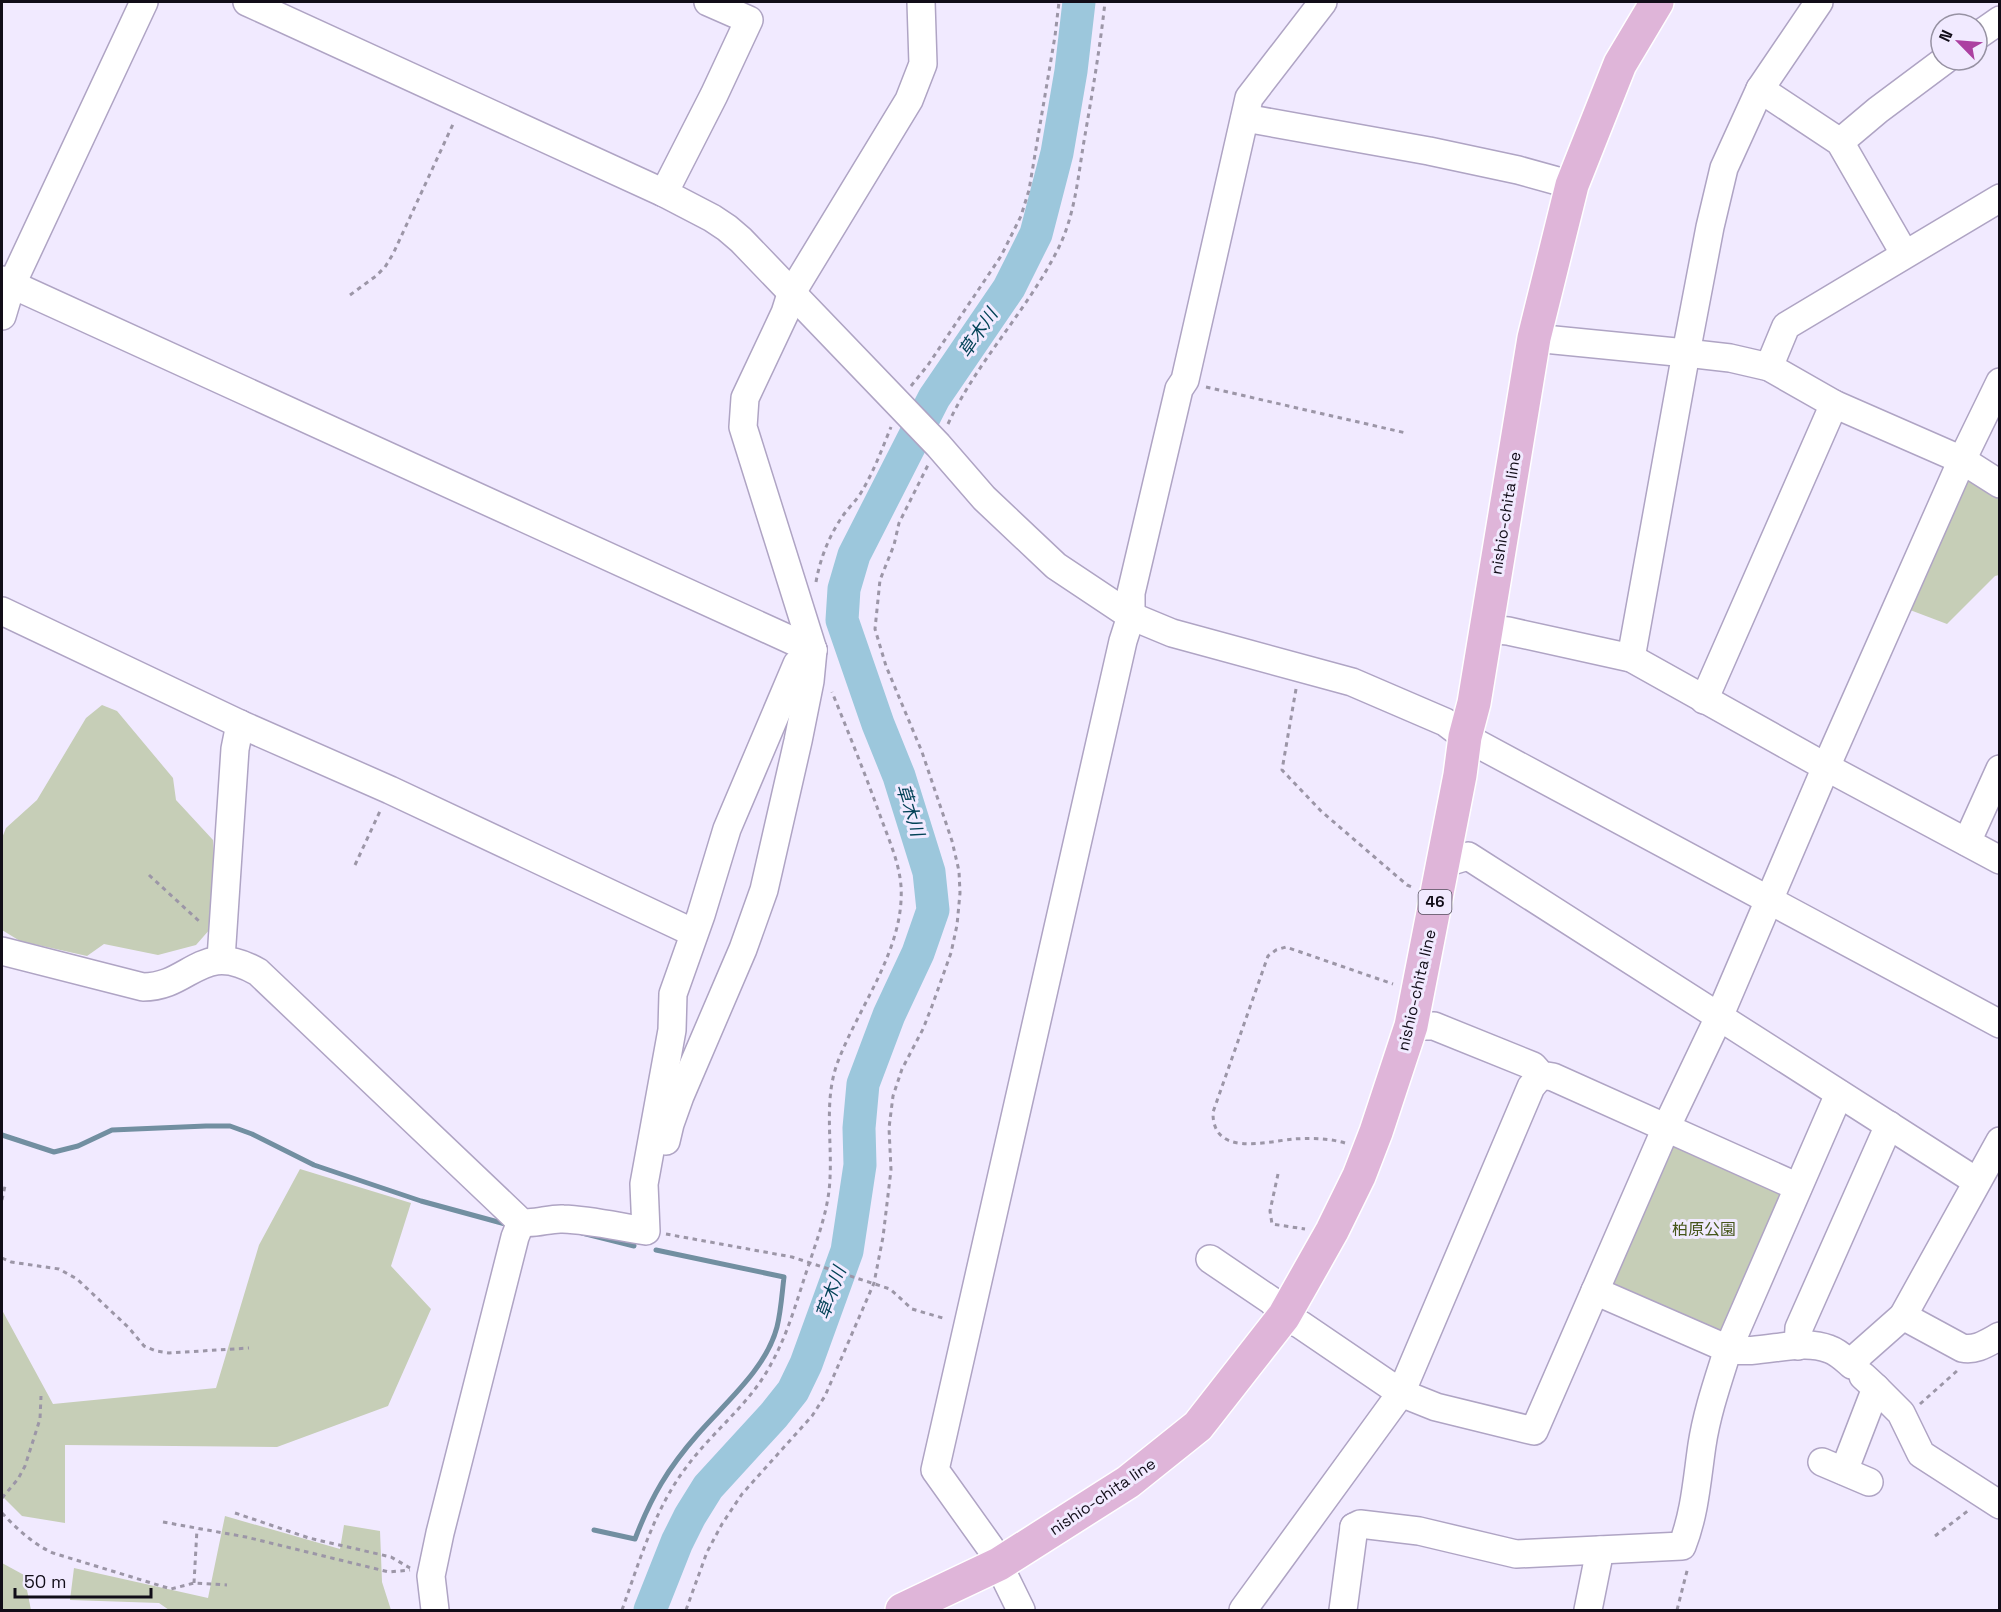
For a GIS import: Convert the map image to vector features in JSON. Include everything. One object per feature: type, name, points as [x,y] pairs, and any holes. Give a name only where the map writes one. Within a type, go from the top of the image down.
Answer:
[{"type":"main road","name":"nishio-chita line","points":[[902,1611],[994,1555],[1128,1482],[1198,1426],[1284,1316],[1328,1238],[1369,1151],[1411,1026],[1460,775],[1465,737],[1474,703],[1534,338],[1572,185],[1620,64],[1657,2]]},
{"type":"street","points":[[2,316],[6,283],[144,2]]},
{"type":"street","points":[[247,2],[664,193],[727,228],[904,409],[984,498],[1056,566],[1131,616],[1172,633],[1224,649],[1352,682],[1445,722],[1465,737],[2000,1024]]},
{"type":"street","points":[[664,193],[714,95],[748,20],[708,2]]},
{"type":"street","points":[[646,1219],[657,1187],[670,1124],[680,1096],[743,949],[764,890],[810,681],[813,650],[743,427],[745,398],[785,313],[791,294],[909,100],[923,64],[921,2]]},
{"type":"street","points":[[1021,1611],[994,1555],[935,1470],[1123,641],[1131,616],[1131,593],[1179,389],[1184,382],[1249,98],[1323,2]]},
{"type":"street","points":[[1631,658],[1686,353],[1710,227],[1724,168],[1760,89],[1819,2]]},
{"type":"street","points":[[1992,2],[2000,8]]},
{"type":"street","points":[[1840,142],[1929,72]]},
{"type":"street","points":[[1760,89],[1840,142],[1904,253]]},
{"type":"street","points":[[1245,118],[1518,170],[1572,185]]},
{"type":"street","points":[[1769,367],[1786,326],[1904,253],[2000,198]]},
{"type":"street","points":[[6,283],[813,650]]},
{"type":"street","points":[[1534,338],[1730,358],[1769,367],[1834,404],[1962,460],[2000,484]]},
{"type":"street","points":[[1210,1259],[1272,1301],[1284,1316],[1301,1325],[1401,1393],[1436,1407],[1534,1431],[1666,1128],[1719,1017],[1826,767],[1962,460],[2000,382]]},
{"type":"street","points":[[1704,700],[1834,404]]},
{"type":"street","points":[[2,611],[240,724],[390,790],[694,933]]},
{"type":"street","points":[[1486,629],[1518,633],[1631,658],[1826,767],[2000,860]]},
{"type":"street","points":[[646,1219],[644,1184],[672,1030],[673,994],[727,829],[797,664],[813,650]]},
{"type":"street","points":[[222,951],[235,748],[240,724]]},
{"type":"street","points":[[1967,842],[2000,769]]},
{"type":"street","points":[[1439,879],[1468,856],[1976,1181]]},
{"type":"street","points":[[2,951],[143,987],[154,987],[198,966],[222,951]]},
{"type":"street","points":[[222,951],[233,961],[258,972],[521,1222],[560,1219],[646,1219]]},
{"type":"street","points":[[1411,1026],[1434,1026],[1533,1066],[1541,1075],[1553,1077],[1798,1187]]},
{"type":"street","points":[[1243,1611],[1401,1393],[1531,1087],[1541,1075]]},
{"type":"street","points":[[1354,1527],[1360,1524],[1419,1531],[1516,1554],[1682,1546],[1689,1528],[1695,1500],[1707,1419],[1728,1349],[1839,1094]]},
{"type":"street","points":[[1798,1346],[1799,1328],[1889,1125]]},
{"type":"street","points":[[1852,1365],[1860,1354],[1903,1316],[2000,1141]]},
{"type":"street","points":[[435,1611],[431,1576],[440,1533],[515,1237],[521,1222]]},
{"type":"street","points":[[1595,1291],[1728,1349],[1740,1352],[1813,1345],[1830,1349],[1852,1365],[1896,1408],[1921,1454],[1991,1500]]},
{"type":"street","points":[[1903,1316],[1962,1348],[1970,1350],[1990,1341]]},
{"type":"street","points":[[1869,1482],[1833,1466],[1876,1388]]},
{"type":"street","points":[[1320,1504],[1354,1527]]},
{"type":"street","points":[[1343,1611],[1354,1527]]},
{"type":"street","points":[[1587,1611],[1600,1550]]},
{"type":"path","points":[[816,587],[820,562],[831,536],[841,518],[861,493],[904,409],[906,392],[928,365],[1001,256],[1021,216],[1029,190],[1059,2]]},
{"type":"path","points":[[686,1611],[707,1552],[722,1524],[742,1494],[813,1416],[825,1396],[874,1283],[883,1237],[891,1170],[889,1128],[892,1096],[902,1069],[923,1029],[951,953],[957,925],[960,892],[960,871],[952,841],[922,752],[886,666],[875,629],[880,580],[894,545],[899,523],[934,441],[959,400],[1013,324],[1044,273],[1068,225],[1075,199],[1101,42],[1105,2]]},
{"type":"path","points":[[350,295],[381,272],[393,254],[464,101]]},
{"type":"path","points":[[1184,382],[1406,433]]},
{"type":"path","points":[[1300,667],[1282,770],[1321,811],[1407,885],[1439,879]]},
{"type":"path","points":[[622,1611],[648,1536],[673,1486],[688,1464],[760,1384],[772,1364],[792,1319],[828,1200],[831,1177],[828,1120],[836,1067],[870,998],[897,925],[901,886],[895,856],[829,684]]},
{"type":"path","points":[[354,865],[390,790]]},
{"type":"path","points":[[149,875],[222,951]]},
{"type":"path","points":[[1369,1151],[1342,1142],[1318,1138],[1249,1145],[1232,1141],[1218,1133],[1213,1125],[1213,1112],[1268,956],[1276,950],[1286,947],[1398,986],[1418,989]]},
{"type":"path","points":[[1278,1173],[1269,1212],[1272,1224],[1315,1231],[1328,1238]]},
{"type":"path","points":[[2,1200],[5,1186]]},
{"type":"path","points":[[646,1219],[792,1257],[874,1283],[890,1289],[903,1304],[912,1309],[967,1324]]},
{"type":"path","points":[[2,1258],[11,1262],[59,1269],[77,1279],[129,1328],[144,1346],[156,1351],[169,1353],[249,1348]]},
{"type":"path","points":[[1904,1419],[1952,1374],[1979,1358],[1990,1341]]},
{"type":"path","points":[[2,1498],[12,1488],[25,1466],[40,1419],[41,1396]]},
{"type":"path","points":[[1935,1536],[1976,1504],[1991,1500]]},
{"type":"path","points":[[2,1513],[41,1548],[53,1553],[171,1589],[194,1583],[227,1585]]},
{"type":"path","points":[[162,1522],[246,1537],[388,1572],[414,1570],[391,1557],[309,1538],[235,1513]]},
{"type":"path","points":[[194,1583],[197,1528]]},
{"type":"path","points":[[1677,1611],[1688,1565],[1682,1546]]},
{"type":"green space","points":[[1967,481],[1999,491],[1999,575],[1995,576],[1947,624],[1910,610]]},
{"type":"green space","points":[[102,705],[117,711],[173,778],[176,800],[213,840],[218,920],[196,945],[158,955],[104,944],[87,956],[20,941],[2,930],[2,838],[6,828],[37,800],[86,718]]},
{"type":"green space","name":"柏原公園","points":[[1684,1143],[1798,1187],[1723,1342],[1607,1290],[1662,1152]]},
{"type":"green space","points":[[300,1169],[411,1203],[391,1266],[431,1309],[388,1406],[277,1447],[65,1445],[65,1523],[22,1516],[2,1496],[2,1310],[53,1404],[216,1388],[259,1245]]},
{"type":"green space","points":[[225,1516],[340,1549],[344,1525],[380,1531],[382,1582],[391,1610],[169,1610],[159,1603],[70,1600],[74,1568],[208,1598]]},
{"type":"green space","points":[[2,1563],[24,1575],[31,1610],[2,1610]]},
{"type":"waterway","name":"草木川","points":[[650,1610],[677,1542],[708,1487],[793,1391],[806,1364],[847,1251],[860,1165],[859,1128],[863,1084],[889,1015],[918,953],[933,910],[929,872],[899,776],[878,724],[842,620],[844,589],[854,555],[934,398],[1009,288],[1036,234],[1057,153],[1071,71],[1079,2]]},
{"type":"waterway","points":[[2,1135],[54,1152],[78,1146],[112,1130],[230,1126],[252,1134],[314,1165],[421,1201],[509,1225]]},
{"type":"waterway","points":[[582,1233],[634,1246]]},
{"type":"waterway","points":[[594,1530],[635,1539],[647,1510],[669,1471],[698,1434],[755,1371],[772,1342],[777,1327],[784,1277],[656,1250]]}]
